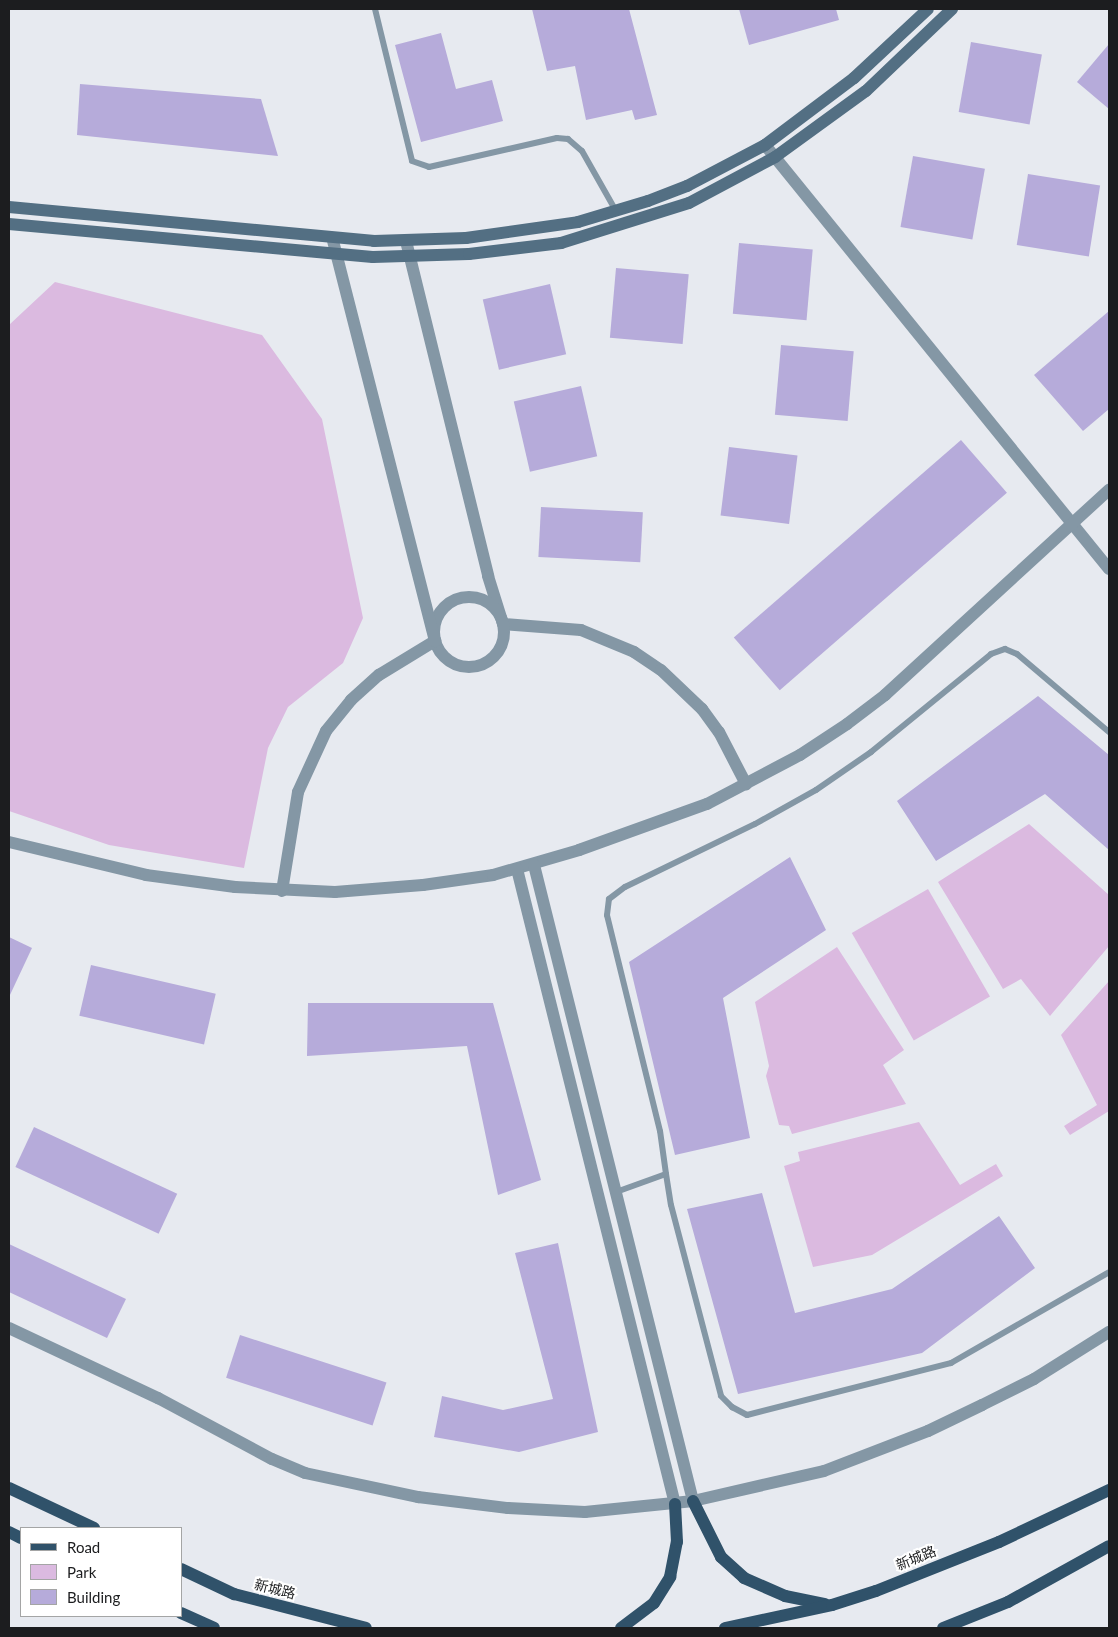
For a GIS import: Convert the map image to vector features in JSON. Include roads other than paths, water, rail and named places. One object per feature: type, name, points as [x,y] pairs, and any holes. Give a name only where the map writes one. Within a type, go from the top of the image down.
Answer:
[{"type":"main road","points":[[9,207],[332,238],[406,241],[543,229],[616,212],[687,186],[765,145],[854,78],[928,9]]},
{"type":"main road","points":[[9,224],[337,255],[410,257],[522,249],[593,235],[689,202],[775,157],[866,91],[952,9]]},
{"type":"main road","points":[[9,1488],[92,1527]]},
{"type":"main road","name":"新城路","points":[[726,1628],[832,1605],[999,1542],[1109,1490]]},
{"type":"main road","points":[[693,1501],[721,1557],[744,1578],[785,1596],[832,1605]]},
{"type":"main road","points":[[621,1628],[654,1603],[670,1578],[677,1542],[675,1504]]},
{"type":"main road","points":[[943,1628],[1008,1602],[1109,1546]]},
{"type":"main road","name":"新城路","points":[[182,1569],[234,1594],[366,1628]]},
{"type":"main road","points":[[182,1613],[214,1628]]},
{"type":"street","points":[[765,145],[1109,569]]},
{"type":"street","points":[[332,238],[435,641],[451,662],[467,667],[478,666],[496,654],[503,640],[503,624],[488,576],[406,241]]},
{"type":"street","points":[[9,842],[146,875],[282,891],[382,890],[534,865],[674,818],[746,784],[800,755],[866,711],[1109,490]]},
{"type":"street","points":[[435,641],[433,630],[441,609],[460,597],[471,596],[487,602],[499,613],[503,624]]},
{"type":"street","points":[[503,624],[581,630],[634,652],[660,670],[702,709],[723,738],[746,784]]},
{"type":"street","points":[[282,891],[298,792],[326,731],[351,700],[379,675],[435,641]]},
{"type":"street","points":[[534,865],[693,1501]]},
{"type":"street","points":[[517,869],[675,1504]]},
{"type":"street","points":[[9,1328],[158,1398],[289,1467],[337,1482],[418,1497],[544,1511],[585,1512],[693,1501],[782,1482],[871,1455],[928,1431],[1034,1379],[1109,1332]]},
{"type":"lane","points":[[375,9],[412,161],[429,167],[557,138],[568,139],[582,151],[616,212]]},
{"type":"lane","points":[[1109,732],[1017,654],[1006,649],[991,654],[871,752],[816,790],[755,824],[624,887],[609,899],[607,915],[660,1132],[671,1206],[721,1396],[732,1407],[747,1415],[951,1363],[1109,1272]]},
{"type":"lane","points":[[616,1192],[666,1174]]}]
